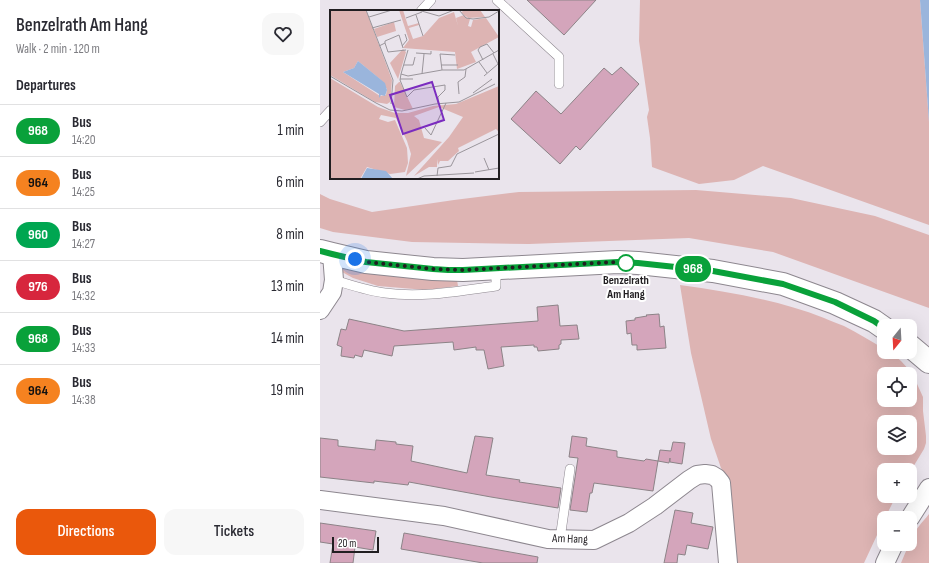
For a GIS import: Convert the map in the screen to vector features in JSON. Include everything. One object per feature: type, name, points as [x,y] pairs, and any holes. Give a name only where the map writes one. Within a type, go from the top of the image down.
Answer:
[{"type":"main road","points":[[326,253],[366,262],[433,269],[496,269],[618,262],[713,271],[783,284],[835,302],[877,323]]},
{"type":"main road","points":[[917,352],[929,362]]},
{"type":"street","points":[[320,310],[332,292],[334,280],[326,253]]},
{"type":"street","name":"Am Hang","points":[[320,500],[444,516],[548,539],[594,540],[629,523],[697,475],[712,475],[721,483],[728,563]]},
{"type":"street","points":[[914,511],[929,488]]},
{"type":"street","points":[[885,563],[891,551]]},
{"type":"lane","points":[[422,10],[431,0]]},
{"type":"lane","points":[[497,0],[559,57],[559,84]]},
{"type":"lane","points":[[320,122],[330,111]]},
{"type":"lane","points":[[334,280],[385,293],[433,294],[496,286],[496,269]]},
{"type":"lane","points":[[560,539],[570,469]]},
{"type":"shaded area","points":[[640,0],[920,0],[929,122],[929,225],[763,166],[734,180],[699,184],[652,167],[647,117],[649,110],[639,41]]},
{"type":"shaded area","points":[[696,190],[791,198],[875,216],[929,235],[929,308],[773,252],[689,238],[529,244],[412,242],[333,232],[320,228],[320,194],[330,199],[372,212],[519,192]]},
{"type":"shaded area","points":[[343,268],[380,275],[457,280],[458,286],[426,290],[378,286],[353,278],[342,272]]},
{"type":"shaded area","points":[[680,285],[771,301],[807,312],[844,326],[877,345],[877,359],[899,359],[906,367],[877,367],[877,407],[917,407],[917,384],[923,397],[926,443],[915,463],[877,463],[877,503],[892,503],[888,511],[877,511],[877,535],[864,563],[733,563],[725,474],[721,468],[711,439],[691,353]]},
{"type":"shaded area","points":[[929,514],[929,563],[901,563],[906,551],[917,551],[917,529]]},
{"type":"water","points":[[920,0],[929,0],[929,122]]},
{"type":"building","points":[[527,0],[596,0],[564,35]]},
{"type":"building","points":[[621,67],[639,84],[580,150],[576,146],[560,164],[511,119],[536,91],[561,114],[604,68],[612,75]]},
{"type":"building","points":[[558,305],[560,326],[577,325],[579,339],[561,340],[559,349],[538,351],[537,347],[534,347],[534,345],[501,347],[504,366],[488,369],[484,350],[476,350],[476,347],[454,350],[453,342],[394,346],[392,356],[364,350],[362,357],[355,355],[354,358],[341,356],[342,347],[337,345],[341,329],[346,330],[349,319],[404,331],[538,321],[537,307]]},
{"type":"building","points":[[659,314],[660,327],[664,326],[666,348],[637,350],[637,345],[632,345],[631,333],[627,334],[626,321],[635,320],[635,318],[647,316],[646,315]]},
{"type":"building","points":[[475,436],[493,438],[486,475],[520,480],[519,482],[561,488],[558,508],[409,482],[408,485],[320,477],[320,438],[338,440],[338,446],[375,450],[376,440],[396,442],[396,444],[413,446],[411,461],[467,473]]},
{"type":"building","points":[[572,436],[587,438],[586,446],[617,451],[617,457],[644,461],[646,459],[658,461],[653,491],[594,483],[592,493],[590,493],[587,512],[570,510],[578,458],[569,457]]},
{"type":"building","points":[[673,442],[685,443],[682,464],[670,462],[670,458],[669,463],[658,461],[660,450],[671,451]]},
{"type":"building","points":[[675,510],[693,513],[691,523],[713,527],[708,549],[687,545],[685,555],[678,554],[677,563],[664,563]]},
{"type":"building","points":[[320,523],[376,531],[373,550],[355,547],[353,563],[330,563],[333,544],[320,542]]},
{"type":"building","points":[[404,533],[538,557],[537,563],[483,563],[401,549]]},
{"type":"bus line","name":"968","points":[[320,251],[366,262],[433,269],[463,270],[618,262],[713,271],[783,284],[835,302],[877,323]]},
{"type":"place","name":"Benzelrath Am Hang","points":[[626,263]]},
{"type":"route","points":[[355,259],[366,262],[433,269],[463,270],[618,262],[628,263],[626,263]]}]
